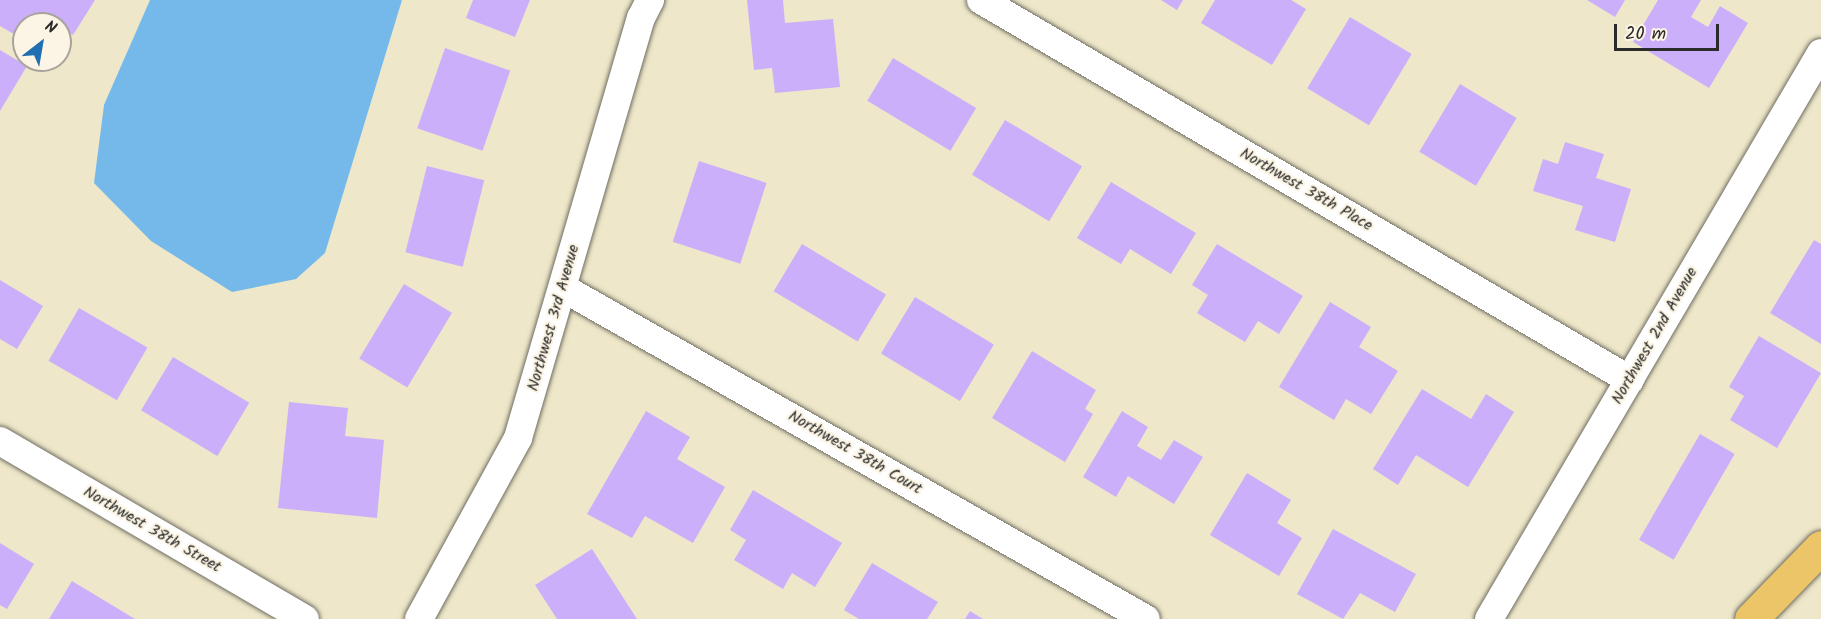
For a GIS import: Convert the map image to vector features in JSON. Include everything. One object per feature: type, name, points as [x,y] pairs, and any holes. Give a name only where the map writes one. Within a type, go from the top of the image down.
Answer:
[{"type":"highway","points":[[1751,619],[1821,547]]},
{"type":"street","name":"Northwest 3rd Avenue","points":[[418,619],[518,438],[641,18],[650,0]]},
{"type":"street","name":"Northwest 38th Place","points":[[981,0],[1630,380]]},
{"type":"street","name":"Northwest 2nd Avenue","points":[[1489,619],[1821,53]]},
{"type":"street","name":"Northwest 38th Court","points":[[563,288],[1146,619]]},
{"type":"street","name":"Northwest 38th Street","points":[[0,441],[304,619]]},
{"type":"water","points":[[150,0],[402,0],[325,253],[296,279],[232,292],[151,241],[94,183],[104,105]]},
{"type":"building","points":[[0,0],[95,0],[73,35],[72,12],[12,12],[12,33],[0,26]]},
{"type":"building","points":[[473,0],[530,0],[515,37],[466,18]]},
{"type":"building","points":[[747,0],[783,0],[785,23],[833,19],[840,87],[775,93],[772,68],[754,70]]},
{"type":"building","points":[[1161,0],[1183,0],[1177,10]]},
{"type":"building","points":[[1215,0],[1291,0],[1306,9],[1272,65],[1201,23]]},
{"type":"building","points":[[1587,0],[1625,0],[1615,17]]},
{"type":"building","points":[[1658,0],[1701,0],[1691,17],[1708,27],[1720,6],[1748,23],[1709,88],[1633,42]]},
{"type":"building","points":[[1350,17],[1412,54],[1369,125],[1307,88]]},
{"type":"building","points":[[445,48],[510,70],[483,151],[417,128]]},
{"type":"building","points":[[0,50],[12,57],[12,72],[23,72],[0,111]]},
{"type":"building","points":[[893,58],[976,108],[950,151],[867,101]]},
{"type":"building","points":[[1460,84],[1517,118],[1476,186],[1419,152]]},
{"type":"building","points":[[1005,120],[1082,166],[1049,221],[972,175]]},
{"type":"building","points":[[1565,142],[1604,154],[1596,178],[1631,189],[1615,242],[1575,230],[1583,206],[1533,191],[1543,159],[1558,164]]},
{"type":"building","points":[[699,161],[767,183],[740,264],[673,242]]},
{"type":"building","points":[[427,166],[484,180],[463,267],[405,252]]},
{"type":"building","points":[[1111,182],[1196,233],[1171,274],[1130,249],[1121,264],[1077,238]]},
{"type":"building","points":[[1814,240],[1821,244],[1821,344],[1770,313]]},
{"type":"building","points":[[802,244],[886,294],[858,342],[774,291]]},
{"type":"building","points":[[1217,244],[1303,296],[1279,334],[1258,321],[1245,342],[1197,313],[1208,295],[1192,285]]},
{"type":"building","points":[[0,280],[43,306],[17,349],[0,339]]},
{"type":"building","points":[[404,284],[452,313],[407,387],[359,359]]},
{"type":"building","points":[[915,297],[994,344],[960,401],[881,354]]},
{"type":"building","points":[[1330,302],[1371,327],[1359,347],[1398,371],[1371,414],[1346,399],[1334,420],[1279,387]]},
{"type":"building","points":[[79,308],[147,348],[117,400],[48,361]]},
{"type":"building","points":[[1759,336],[1821,373],[1777,448],[1730,420],[1744,396],[1729,387]]},
{"type":"building","points":[[1032,351],[1096,390],[1085,409],[1093,414],[1065,462],[992,418]]},
{"type":"building","points":[[173,357],[249,403],[217,456],[141,410]]},
{"type":"building","points":[[1422,389],[1471,419],[1486,394],[1514,412],[1468,487],[1416,455],[1398,485],[1373,469]]},
{"type":"building","points":[[289,402],[348,408],[345,436],[384,440],[377,518],[278,508]]},
{"type":"building","points":[[646,411],[690,437],[677,459],[725,487],[693,543],[645,516],[632,538],[587,514]]},
{"type":"building","points":[[1122,411],[1148,427],[1137,446],[1161,460],[1174,440],[1203,457],[1174,504],[1128,476],[1116,497],[1083,477]]},
{"type":"building","points":[[1700,434],[1735,454],[1674,560],[1639,540]]},
{"type":"building","points":[[1247,473],[1291,500],[1277,523],[1302,538],[1279,576],[1210,535]]},
{"type":"building","points":[[753,490],[842,543],[815,587],[792,573],[783,589],[734,560],[746,540],[730,530]]},
{"type":"building","points":[[1333,529],[1416,574],[1395,612],[1360,593],[1343,619],[1297,594]]},
{"type":"building","points":[[0,543],[34,564],[7,609],[0,605]]},
{"type":"building","points":[[592,549],[637,619],[557,619],[535,585]]},
{"type":"building","points":[[872,563],[938,602],[927,619],[859,619],[844,610]]},
{"type":"building","points":[[72,581],[135,619],[49,619]]},
{"type":"building","points":[[970,611],[983,619],[965,619]]}]
